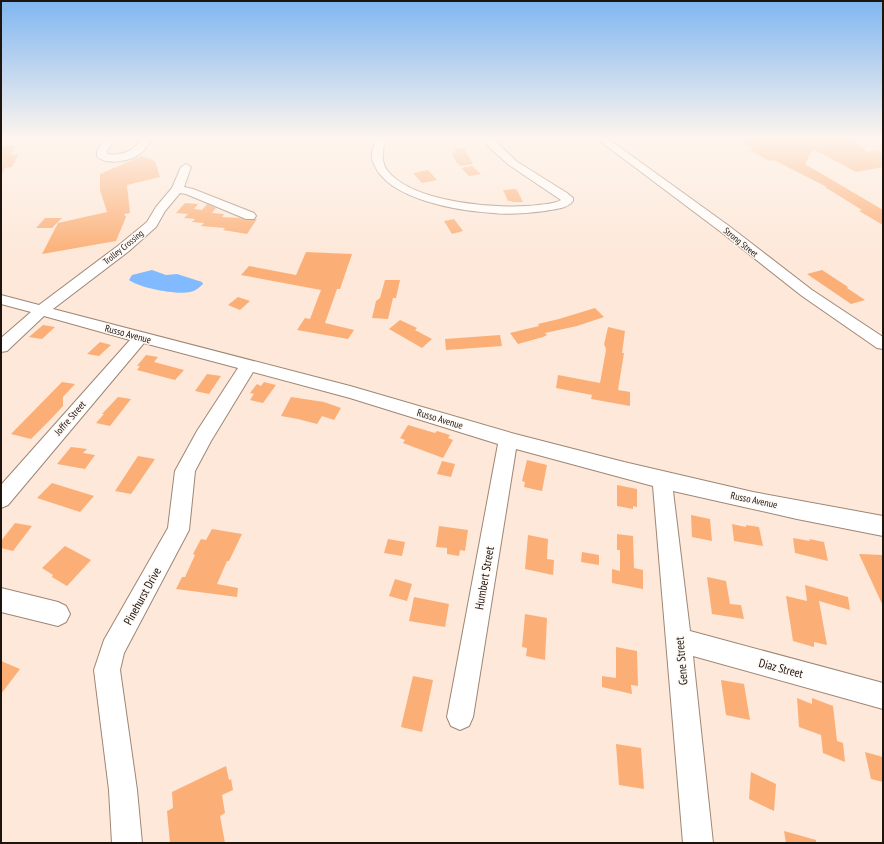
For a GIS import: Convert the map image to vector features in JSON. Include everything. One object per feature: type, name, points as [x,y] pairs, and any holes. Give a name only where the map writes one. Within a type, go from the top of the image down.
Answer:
[{"type":"street","name":"Trolley Crossing","points":[[1,347],[41,311],[123,249],[152,224],[160,210],[178,189],[182,177]]},
{"type":"street","points":[[389,177],[400,186],[423,197],[461,206],[500,210],[541,208],[562,204],[567,201],[567,198],[563,195],[532,177]]},
{"type":"street","name":"Strong Street","points":[[655,177],[719,224],[803,290],[883,344]]},
{"type":"street","points":[[178,189],[189,191],[250,216]]},
{"type":"street","name":"Russo Avenue","points":[[1,299],[140,338],[391,404],[508,440],[584,461],[818,514],[883,526]]},
{"type":"street","name":"Joffre Street","points":[[1,499],[140,338]]},
{"type":"street","name":"Pinehurst Drive","points":[[127,843],[123,790],[107,670],[113,648],[178,530],[185,471],[204,436],[248,366]]},
{"type":"street","name":"Humbert Street","points":[[460,717],[508,440]]},
{"type":"street","name":"Gene Street","points":[[662,479],[698,843]]},
{"type":"street","points":[[1,600],[58,614]]},
{"type":"street","name":"Diaz Street","points":[[679,640],[883,696]]},
{"type":"water","points":[[152,270],[166,275],[177,274],[202,282],[203,284],[192,292],[176,293],[141,286],[129,280],[132,275]]},
{"type":"building","points":[[100,177],[158,177],[127,185],[130,213],[124,214],[126,217],[116,241],[42,254],[58,223],[107,212],[100,190]]},
{"type":"building","points":[[417,177],[435,177],[437,180],[422,183]]},
{"type":"building","points":[[808,177],[828,177],[883,210],[883,225],[859,211],[862,210],[825,187],[827,187]]},
{"type":"building","points":[[516,189],[523,202],[508,201],[503,190]]},
{"type":"building","points":[[185,203],[198,204],[194,209],[202,210],[207,204],[216,208],[212,213],[224,214],[222,217],[240,218],[246,220],[257,219],[247,234],[223,230],[225,228],[201,226],[204,223],[192,222],[195,219],[184,218],[188,214],[176,213]]},
{"type":"building","points":[[45,218],[62,218],[52,228],[36,228]]},
{"type":"building","points":[[454,219],[463,231],[452,234],[444,221]]},
{"type":"building","points":[[306,252],[352,254],[340,289],[337,289],[325,323],[354,330],[348,339],[297,330],[305,318],[310,319],[321,290],[241,275],[249,266],[296,275]]},
{"type":"building","points":[[822,270],[865,300],[851,304],[807,274]]},
{"type":"building","points":[[385,280],[400,280],[396,298],[393,298],[388,319],[372,318],[376,301],[380,298]]},
{"type":"building","points":[[238,297],[250,301],[240,310],[228,305]]},
{"type":"building","points":[[595,308],[604,317],[577,326],[545,333],[547,335],[543,337],[518,344],[510,333],[539,326],[538,324]]},
{"type":"building","points":[[400,320],[417,328],[415,330],[432,339],[422,348],[389,329]]},
{"type":"building","points":[[43,325],[55,327],[42,339],[29,337]]},
{"type":"building","points":[[608,327],[625,331],[622,353],[624,353],[618,390],[630,392],[630,406],[591,399],[592,395],[556,388],[558,375],[600,383],[606,350],[604,345]]},
{"type":"building","points":[[500,335],[502,346],[446,350],[445,339]]},
{"type":"building","points":[[100,342],[111,345],[99,356],[87,354]]},
{"type":"building","points":[[146,355],[158,357],[154,362],[184,370],[175,380],[137,370],[140,366],[137,366]]},
{"type":"building","points":[[207,374],[221,376],[209,394],[195,391]]},
{"type":"building","points":[[62,382],[75,384],[63,397],[63,406],[49,421],[31,439],[11,434]]},
{"type":"building","points":[[264,382],[276,385],[263,403],[250,400],[254,394],[250,393],[257,384],[261,386]]},
{"type":"building","points":[[118,397],[131,399],[110,426],[96,423],[104,414],[102,414]]},
{"type":"building","points":[[291,397],[324,402],[341,408],[334,420],[322,416],[317,424],[281,416]]},
{"type":"building","points":[[408,425],[435,433],[437,431],[450,435],[448,438],[453,440],[443,458],[403,443],[405,440],[400,438]]},
{"type":"building","points":[[71,447],[87,449],[83,453],[95,455],[85,469],[57,464]]},
{"type":"building","points":[[138,456],[155,459],[131,494],[115,491]]},
{"type":"building","points":[[527,460],[547,465],[542,491],[524,487],[525,482],[522,481]]},
{"type":"building","points":[[442,461],[455,464],[451,477],[437,474]]},
{"type":"building","points":[[52,483],[94,496],[80,512],[37,498]]},
{"type":"building","points":[[617,485],[637,489],[637,507],[633,506],[633,509],[617,506]]},
{"type":"building","points":[[691,515],[710,519],[712,541],[692,537]]},
{"type":"building","points":[[15,523],[32,526],[13,551],[1,548],[1,541]]},
{"type":"building","points":[[732,524],[746,527],[746,525],[759,527],[763,546],[734,541]]},
{"type":"building","points":[[439,526],[468,530],[465,551],[460,550],[459,556],[447,554],[447,548],[436,547]]},
{"type":"building","points":[[212,529],[242,534],[229,561],[227,561],[217,584],[238,588],[237,597],[176,589],[182,577],[185,577],[195,555],[193,554],[201,539],[206,540]]},
{"type":"building","points":[[617,534],[633,536],[634,568],[643,570],[643,589],[612,583],[612,569],[620,571],[620,550],[617,550]]},
{"type":"building","points":[[528,535],[548,539],[547,559],[554,560],[553,575],[525,569]]},
{"type":"building","points":[[793,538],[824,542],[828,561],[795,553]]},
{"type":"building","points":[[388,539],[405,542],[402,556],[384,553]]},
{"type":"building","points":[[65,546],[91,560],[67,586],[52,577],[53,575],[42,568]]},
{"type":"building","points":[[582,552],[599,555],[599,565],[581,562]]},
{"type":"building","points":[[859,554],[883,555],[883,606]]},
{"type":"building","points":[[707,577],[726,581],[730,604],[741,605],[744,619],[712,614]]},
{"type":"building","points":[[395,579],[412,584],[407,601],[389,596]]},
{"type":"building","points":[[805,585],[848,597],[850,610],[819,601],[827,645],[814,642],[814,647],[793,641],[786,596],[807,601]]},
{"type":"building","points":[[414,597],[449,604],[445,627],[409,621]]},
{"type":"building","points":[[525,614],[547,618],[545,660],[526,656],[527,648],[522,647]]},
{"type":"building","points":[[616,647],[637,651],[638,686],[631,685],[632,694],[602,687],[602,676],[616,678]]},
{"type":"building","points":[[1,661],[20,669],[1,694]]},
{"type":"building","points":[[413,676],[433,680],[422,732],[401,727]]},
{"type":"building","points":[[721,680],[744,684],[750,720],[726,715]]},
{"type":"building","points":[[797,698],[812,704],[812,698],[833,706],[837,741],[843,743],[845,762],[823,753],[821,735],[799,727]]},
{"type":"building","points":[[616,744],[641,748],[644,789],[619,785]]},
{"type":"building","points":[[865,752],[883,757],[883,782],[871,779]]},
{"type":"building","points":[[226,766],[233,790],[222,795],[225,813],[220,816],[225,843],[170,843],[167,811],[173,808],[172,792]]},
{"type":"building","points":[[751,772],[776,784],[774,811],[749,799]]},
{"type":"building","points":[[784,831],[816,840],[816,843],[786,843]]}]
